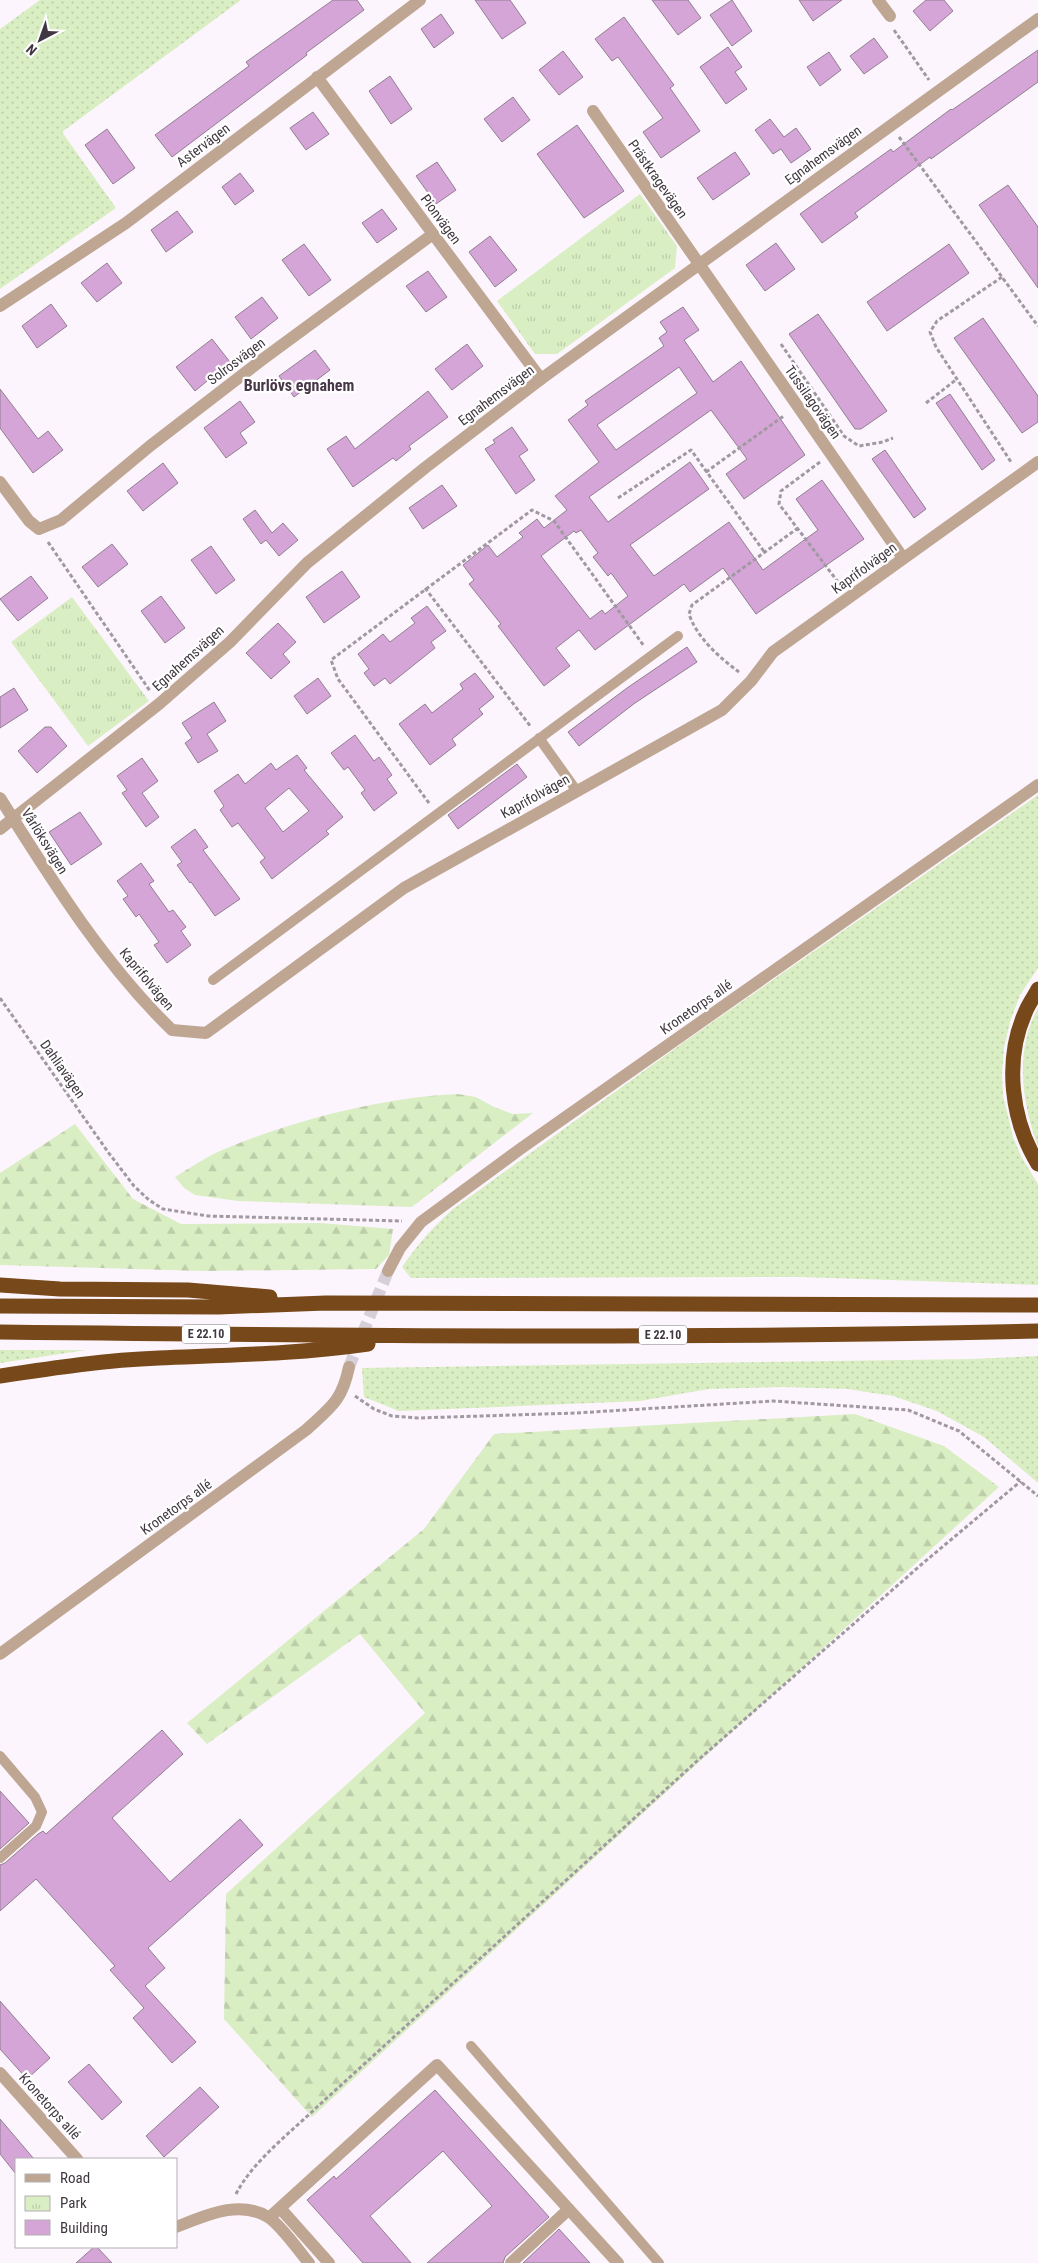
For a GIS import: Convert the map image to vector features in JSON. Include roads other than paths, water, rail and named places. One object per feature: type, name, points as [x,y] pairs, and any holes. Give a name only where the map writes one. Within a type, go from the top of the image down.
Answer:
[{"type":"highway","points":[[1038,989],[1025,1013],[1014,1048],[1013,1086],[1019,1121],[1030,1150],[1038,1164]]},
{"type":"highway","points":[[0,1285],[60,1289],[188,1290],[326,1303]]},
{"type":"highway","name":"E 22.10","points":[[0,1306],[218,1307],[326,1303],[1038,1304]]},
{"type":"highway","name":"E 22.10","points":[[0,1332],[412,1337],[914,1334],[1038,1331]]},
{"type":"highway","points":[[0,1376],[80,1364],[334,1349],[412,1337]]},
{"type":"street","name":"Astervägen","points":[[0,306],[126,222],[420,0]]},
{"type":"street","points":[[878,0],[890,16]]},
{"type":"street","name":"Egnahemsvägen","points":[[0,829],[14,820],[159,704],[230,642],[308,563],[426,467],[541,379],[936,91],[1038,19]]},
{"type":"street","name":"Pionvägen","points":[[317,77],[541,379]]},
{"type":"street","name":"Prästkragevägen","points":[[593,111],[699,264]]},
{"type":"street","name":"Solrosvägen","points":[[0,482],[28,521],[39,529],[61,520],[150,446],[248,370],[434,234]]},
{"type":"street","name":"Tussilagovägen","points":[[699,264],[903,558]]},
{"type":"street","name":"Kaprifolvägen","points":[[65,900],[146,1005],[172,1030],[206,1033],[404,888],[576,790],[722,710],[751,681],[773,652],[1038,462]]},
{"type":"street","name":"Kronetorps allé","points":[[388,1271],[400,1248],[421,1222],[1038,785]]},
{"type":"street","name":"Vårlöksvägen","points":[[0,798],[65,900]]},
{"type":"street","name":"Kronetorps allé","points":[[0,1654],[306,1430],[332,1406],[344,1388],[349,1366]]},
{"type":"street","points":[[270,2218],[437,2065],[618,2263]]},
{"type":"street","name":"Kronetorps allé","points":[[0,2073],[76,2158]]},
{"type":"street","points":[[178,2226],[232,2208],[254,2210],[270,2218],[309,2263]]},
{"type":"street","points":[[280,2208],[329,2263]]},
{"type":"street","points":[[511,2263],[569,2209]]},
{"type":"lane","points":[[213,980],[678,636]]},
{"type":"lane","points":[[539,738],[576,790]]},
{"type":"lane","points":[[0,1756],[35,1796],[42,1812],[36,1826],[0,1858]]},
{"type":"lane","points":[[471,2046],[659,2263]]},
{"type":"tunnel","points":[[349,1367],[388,1271]]},
{"type":"district","name":"Burlövs egnahem","points":[[299,385]]}]
